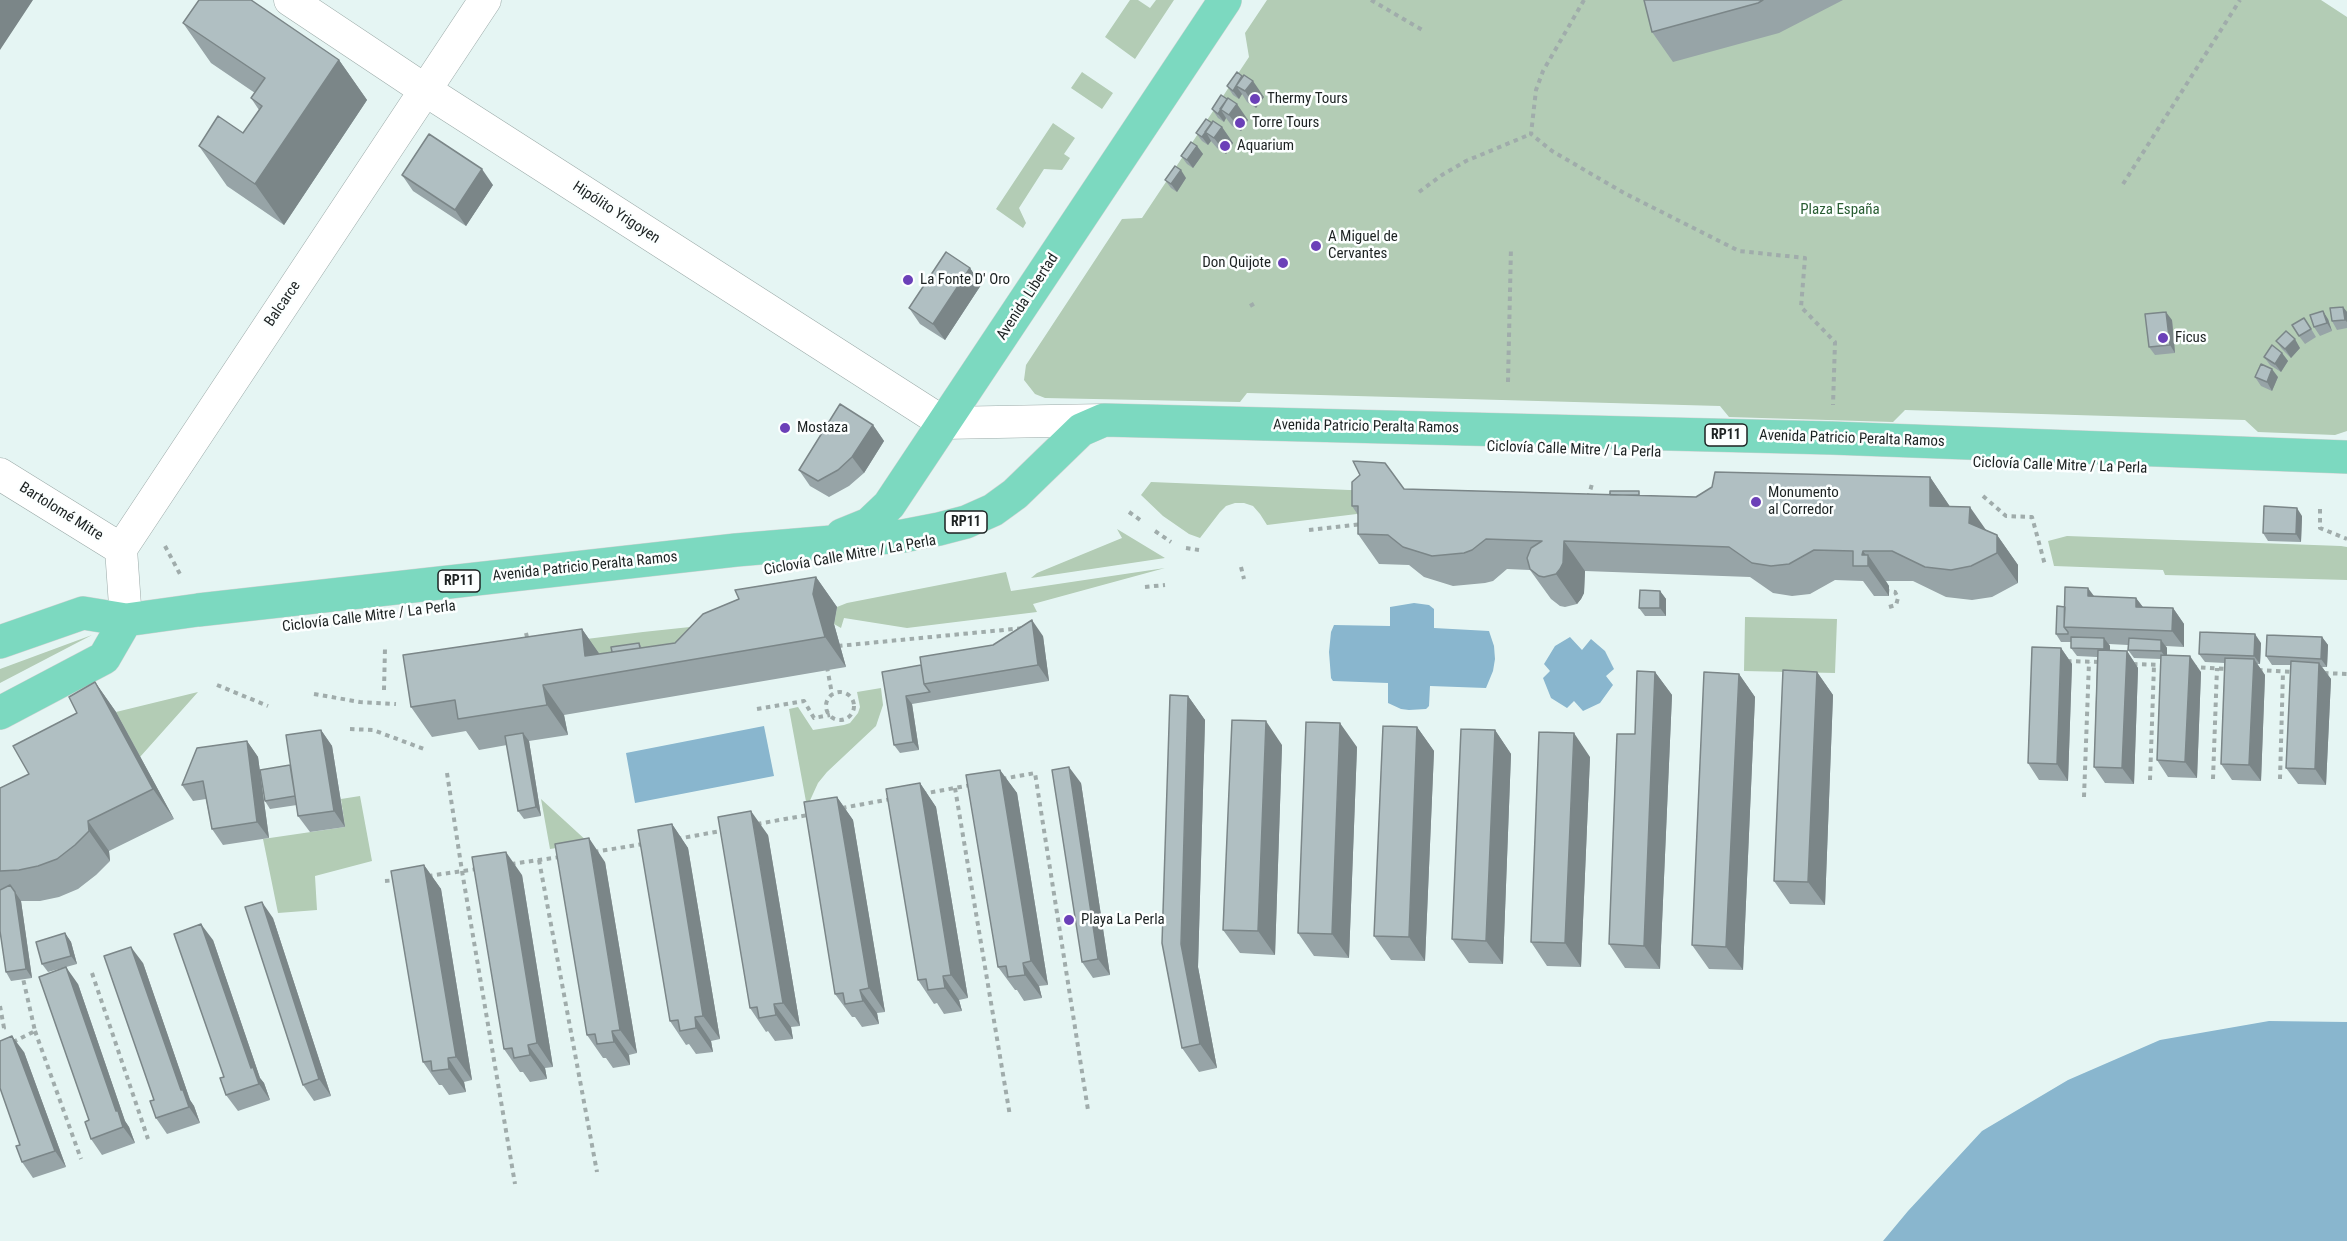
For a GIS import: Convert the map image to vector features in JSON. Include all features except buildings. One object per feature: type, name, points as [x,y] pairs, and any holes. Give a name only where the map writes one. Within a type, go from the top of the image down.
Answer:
[{"type":"main road","name":"Avenida Libertad","points":[[794,545],[857,530],[881,515],[1225,0]]},
{"type":"main road","name":"Avenida Patricio Peralta Ramos","points":[[0,642],[83,613],[126,620],[198,610],[794,545],[903,536],[966,522],[993,510],[1015,494],[1081,430],[1104,420],[1832,438],[2347,457]]},
{"type":"main road","points":[[0,712],[104,658],[126,620]]},
{"type":"street","name":"Hipólito Yrigoyen","points":[[290,0],[425,90],[944,423]]},
{"type":"street","name":"Balcarce","points":[[121,549],[485,0]]},
{"type":"street","name":"Avenida Patricio Peralta Ramos","points":[[944,423],[1104,420]]},
{"type":"street","name":"Bartolomé Mitre","points":[[0,474],[121,549]]},
{"type":"street","points":[[121,549],[126,620]]},
{"type":"path","points":[[1371,0],[1424,31]]},
{"type":"path","points":[[1532,134],[1536,90],[1543,71],[1584,0]]},
{"type":"path","points":[[2123,184],[2240,0]]},
{"type":"path","points":[[1419,192],[1442,174],[1466,161],[1532,134]]},
{"type":"path","points":[[1532,134],[1552,151],[1624,193],[1739,251],[1805,258],[1802,307],[1835,342],[1833,401]]},
{"type":"path","points":[[1508,382],[1511,247]]},
{"type":"path","points":[[1250,306],[1257,302]]},
{"type":"path","points":[[1586,505],[1592,484]]},
{"type":"path","points":[[1983,496],[2006,516],[2032,517],[2045,565]]},
{"type":"path","points":[[2320,509],[2320,528],[2347,539]]},
{"type":"path","points":[[1129,512],[1143,522]]},
{"type":"path","points":[[1309,530],[1373,524]]},
{"type":"path","points":[[1155,531],[1172,542]]},
{"type":"path","points":[[121,549],[163,542],[198,610]]},
{"type":"path","points":[[1186,548],[1199,550]]},
{"type":"path","points":[[1241,567],[1244,579]]},
{"type":"path","points":[[1145,588],[1165,585]]},
{"type":"path","points":[[1889,591],[1897,594],[1898,598],[1896,605],[1889,607]]},
{"type":"path","points":[[834,646],[1034,627]]},
{"type":"path","points":[[526,633],[530,646]]},
{"type":"path","points":[[384,690],[385,648]]},
{"type":"path","points":[[826,659],[832,694],[826,706],[830,715]]},
{"type":"path","points":[[2065,661],[2110,663]]},
{"type":"path","points":[[2084,797],[2089,662]]},
{"type":"path","points":[[2132,664],[2175,666]]},
{"type":"path","points":[[2150,780],[2154,665]]},
{"type":"path","points":[[2186,667],[2228,669]]},
{"type":"path","points":[[2213,779],[2217,668]]},
{"type":"path","points":[[2250,670],[2304,672]]},
{"type":"path","points":[[2280,780],[2283,672]]},
{"type":"path","points":[[2315,673],[2347,674]]},
{"type":"path","points":[[217,685],[268,706]]},
{"type":"path","points":[[757,709],[804,701],[814,718],[830,715],[842,720],[850,716],[854,708],[852,699],[846,693],[832,694]]},
{"type":"path","points":[[314,694],[360,702],[396,704]]},
{"type":"path","points":[[350,729],[373,730],[424,748]]},
{"type":"path","points":[[447,773],[516,1184]]},
{"type":"path","points":[[1000,779],[1035,773],[1088,1110]]},
{"type":"path","points":[[921,794],[978,784]]},
{"type":"path","points":[[955,788],[1010,1116]]},
{"type":"path","points":[[840,809],[898,798]]},
{"type":"path","points":[[749,825],[818,813]]},
{"type":"path","points":[[668,840],[737,828]]},
{"type":"path","points":[[586,853],[645,844]]},
{"type":"path","points":[[506,865],[563,856]]},
{"type":"path","points":[[539,860],[597,1172]]},
{"type":"path","points":[[418,877],[484,868]]},
{"type":"path","points":[[386,881],[407,879]]},
{"type":"path","points":[[21,971],[35,1031],[81,1159]]},
{"type":"path","points":[[92,973],[148,1139]]},
{"type":"path","points":[[0,1006],[4,1028],[0,1030]]},
{"type":"path","points":[[9,1044],[35,1031]]},
{"type":"green space","points":[[1130,0],[1138,0],[1150,8],[1156,0],[1174,0],[1135,59],[1105,37]]},
{"type":"green space","name":"Plaza España","points":[[1267,0],[2321,0],[2347,17],[2347,431],[2335,435],[2258,432],[2245,420],[1905,410],[1893,422],[1729,417],[1720,406],[1247,393],[1240,402],[1045,398],[1035,394],[1024,380],[1026,365],[1122,219],[1142,218],[1249,57],[1245,33]]},
{"type":"green space","points":[[1082,72],[1113,93],[1102,109],[1071,88]]},
{"type":"green space","points":[[1053,123],[1075,138],[1064,154],[1070,158],[1062,170],[1044,169],[1019,208],[1026,223],[1023,228],[996,209]]},
{"type":"green space","points":[[1151,482],[1374,491],[1373,512],[1267,525],[1253,506],[1235,503],[1226,506],[1220,512],[1200,538],[1189,534],[1163,516],[1141,495]]},
{"type":"green space","points":[[1117,529],[1165,558],[1031,578],[1037,573],[1122,538]]},
{"type":"green space","points":[[2067,536],[2341,546],[2347,547],[2347,580],[2165,575],[2163,570],[2054,566],[2048,541]]},
{"type":"green space","points":[[1165,568],[1033,604],[1037,612],[907,628],[844,618],[841,628],[834,624],[837,607],[847,603],[1006,572],[1011,591]]},
{"type":"green space","points":[[1745,617],[1837,619],[1835,673],[1744,671]]},
{"type":"green space","points":[[756,620],[620,684],[554,643],[643,632]]},
{"type":"green space","points":[[92,635],[0,683],[0,669]]},
{"type":"green space","points":[[881,688],[883,705],[876,726],[827,772],[818,783],[807,807],[789,709],[798,707],[813,730],[844,725],[850,723],[858,713],[860,707],[857,692]]},
{"type":"green space","points":[[198,692],[140,757],[116,712]]},
{"type":"green space","points":[[360,796],[372,861],[315,876],[317,910],[278,913],[263,839],[345,827],[341,799]]},
{"type":"green space","points":[[541,799],[589,843],[550,849]]},
{"type":"water","points":[[1414,603],[1429,605],[1434,609],[1434,628],[1489,631],[1495,659],[1486,688],[1430,686],[1429,706],[1426,709],[1409,710],[1388,703],[1388,683],[1333,681],[1329,652],[1334,625],[1390,626],[1390,607]]},
{"type":"water","points":[[1570,637],[1582,650],[1591,639],[1605,651],[1614,669],[1606,676],[1613,685],[1600,703],[1583,711],[1574,701],[1567,708],[1551,698],[1543,678],[1550,671],[1544,664],[1555,646]]},
{"type":"water","points":[[764,726],[774,776],[635,803],[626,753]]},
{"type":"water","points":[[2269,1021],[2347,1022],[2347,1241],[1883,1241],[1982,1131],[2068,1080],[2160,1040]]},
{"type":"place","name":"Thermy Tours","points":[[1255,99]]},
{"type":"place","name":"Torre Tours","points":[[1240,123]]},
{"type":"place","name":"Aquarium","points":[[1225,146]]},
{"type":"place","name":"A Miguel de Cervantes","points":[[1316,246]]},
{"type":"place","name":"Don Quijote","points":[[1283,263]]},
{"type":"place","name":"La Fonte D' Oro","points":[[908,280]]},
{"type":"place","name":"Ficus","points":[[2163,338]]},
{"type":"place","name":"Mostaza","points":[[785,428]]},
{"type":"place","name":"Monumento al Corredor","points":[[1756,502]]},
{"type":"place","name":"Playa La Perla","points":[[1069,920]]}]
